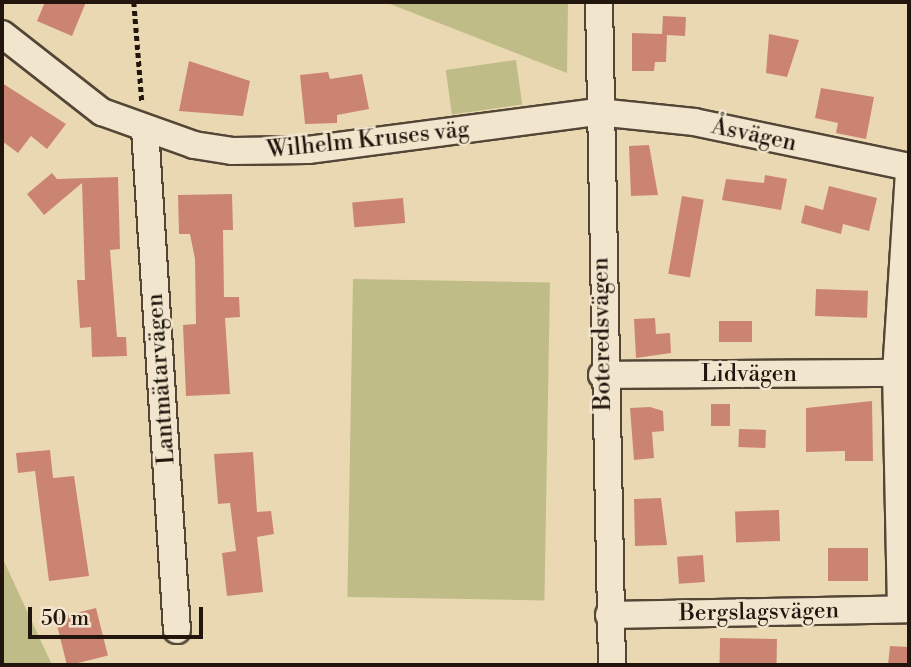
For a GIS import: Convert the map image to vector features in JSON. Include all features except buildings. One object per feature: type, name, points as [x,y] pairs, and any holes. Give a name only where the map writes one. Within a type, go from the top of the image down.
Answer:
[{"type":"street","name":"Boteredsvägen","points":[[599,2],[602,375],[612,665]]},
{"type":"street","name":"Wilhelm Kruses väg","points":[[2,34],[102,112],[194,145],[268,153],[598,111]]},
{"type":"street","name":"Åsvägen","points":[[598,111],[694,122],[909,169]]},
{"type":"street","name":"Lantmätarvägen","points":[[145,129],[177,630]]},
{"type":"street","points":[[905,609],[896,373],[909,169]]},
{"type":"street","name":"Lidvägen","points":[[602,375],[896,373]]},
{"type":"street","name":"Bergslagsvägen","points":[[609,615],[905,609]]},
{"type":"path","points":[[134,2],[145,129]]},
{"type":"shaded area","points":[[385,2],[568,2],[567,73]]},
{"type":"shaded area","points":[[516,60],[522,105],[452,114],[446,70]]},
{"type":"shaded area","points":[[353,279],[550,282],[544,600],[347,597]]},
{"type":"shaded area","points":[[2,557],[52,665],[2,665]]}]
